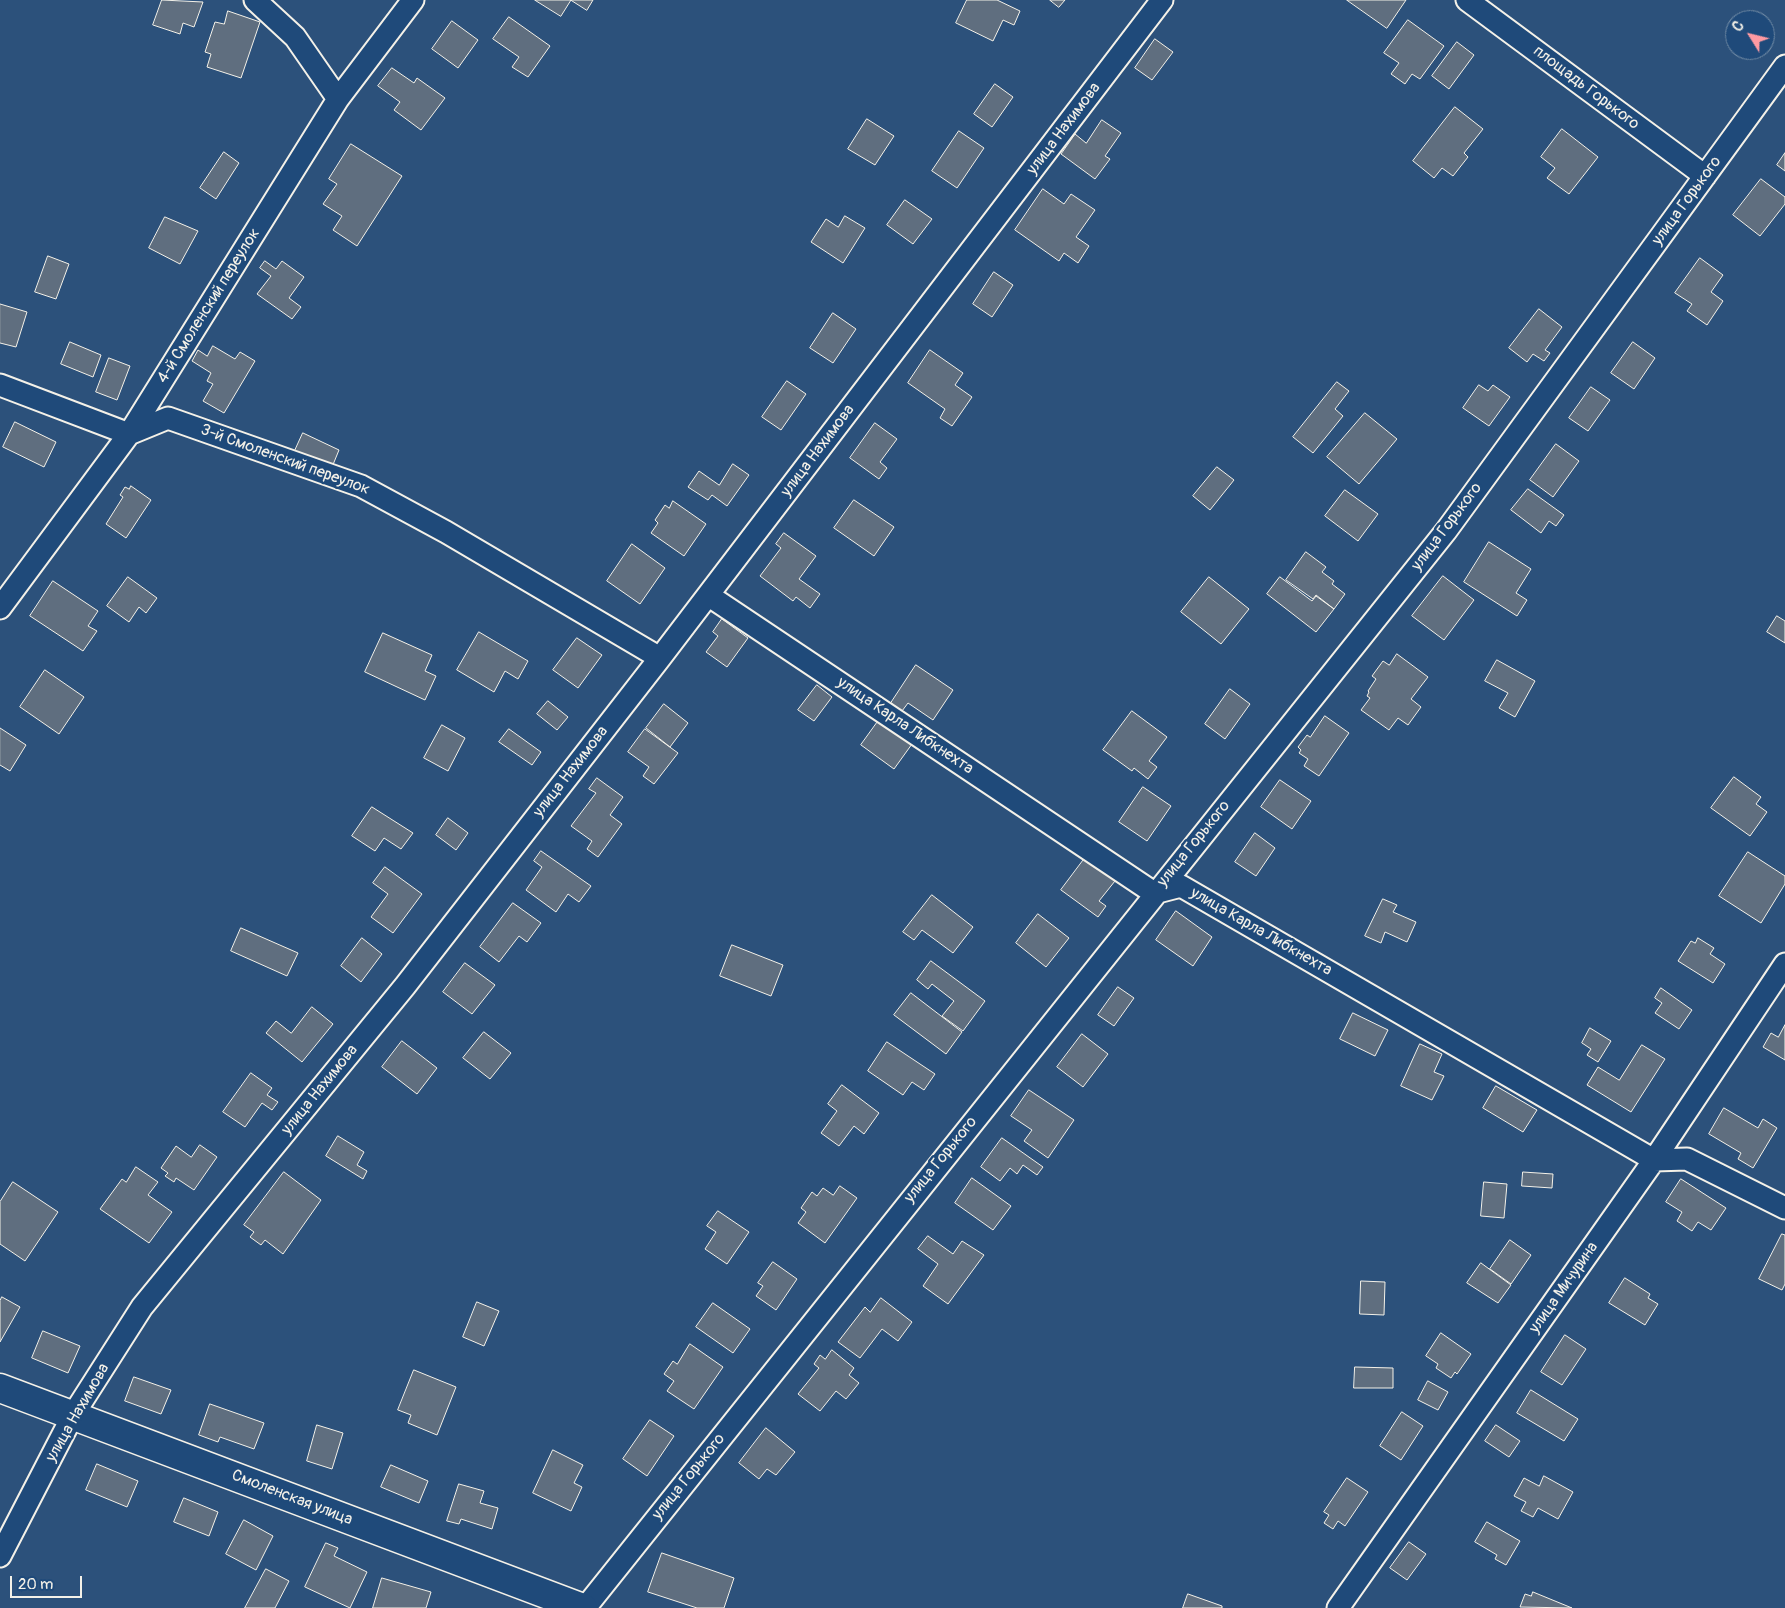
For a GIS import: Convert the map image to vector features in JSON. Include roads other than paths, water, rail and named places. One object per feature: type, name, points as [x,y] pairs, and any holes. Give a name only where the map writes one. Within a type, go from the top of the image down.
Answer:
[{"type":"street","points":[[255,0],[295,37],[338,99]]},
{"type":"street","name":"4-й Смоленский переулок","points":[[0,608],[129,434],[338,99],[413,0]]},
{"type":"street","name":"улица Нахимова","points":[[0,1556],[73,1415],[142,1308],[405,986],[660,658],[1162,0]]},
{"type":"street","name":"площадь Горького","points":[[1467,0],[1705,176]]},
{"type":"street","name":"улица Горького","points":[[584,1608],[1154,893],[1446,531],[1785,66]]},
{"type":"street","points":[[0,385],[129,434]]},
{"type":"street","name":"3-й Смоленский переулок","points":[[129,434],[168,418],[361,486],[446,532],[660,658]]},
{"type":"street","name":"улица Карла Либкнехта","points":[[708,594],[1154,893],[1181,886],[1654,1160]]},
{"type":"street","name":"улица Мичурина","points":[[1338,1608],[1654,1160],[1785,964]]},
{"type":"street","points":[[1654,1160],[1687,1159],[1785,1208]]},
{"type":"street","name":"Смоленская улица","points":[[0,1388],[584,1608]]}]
